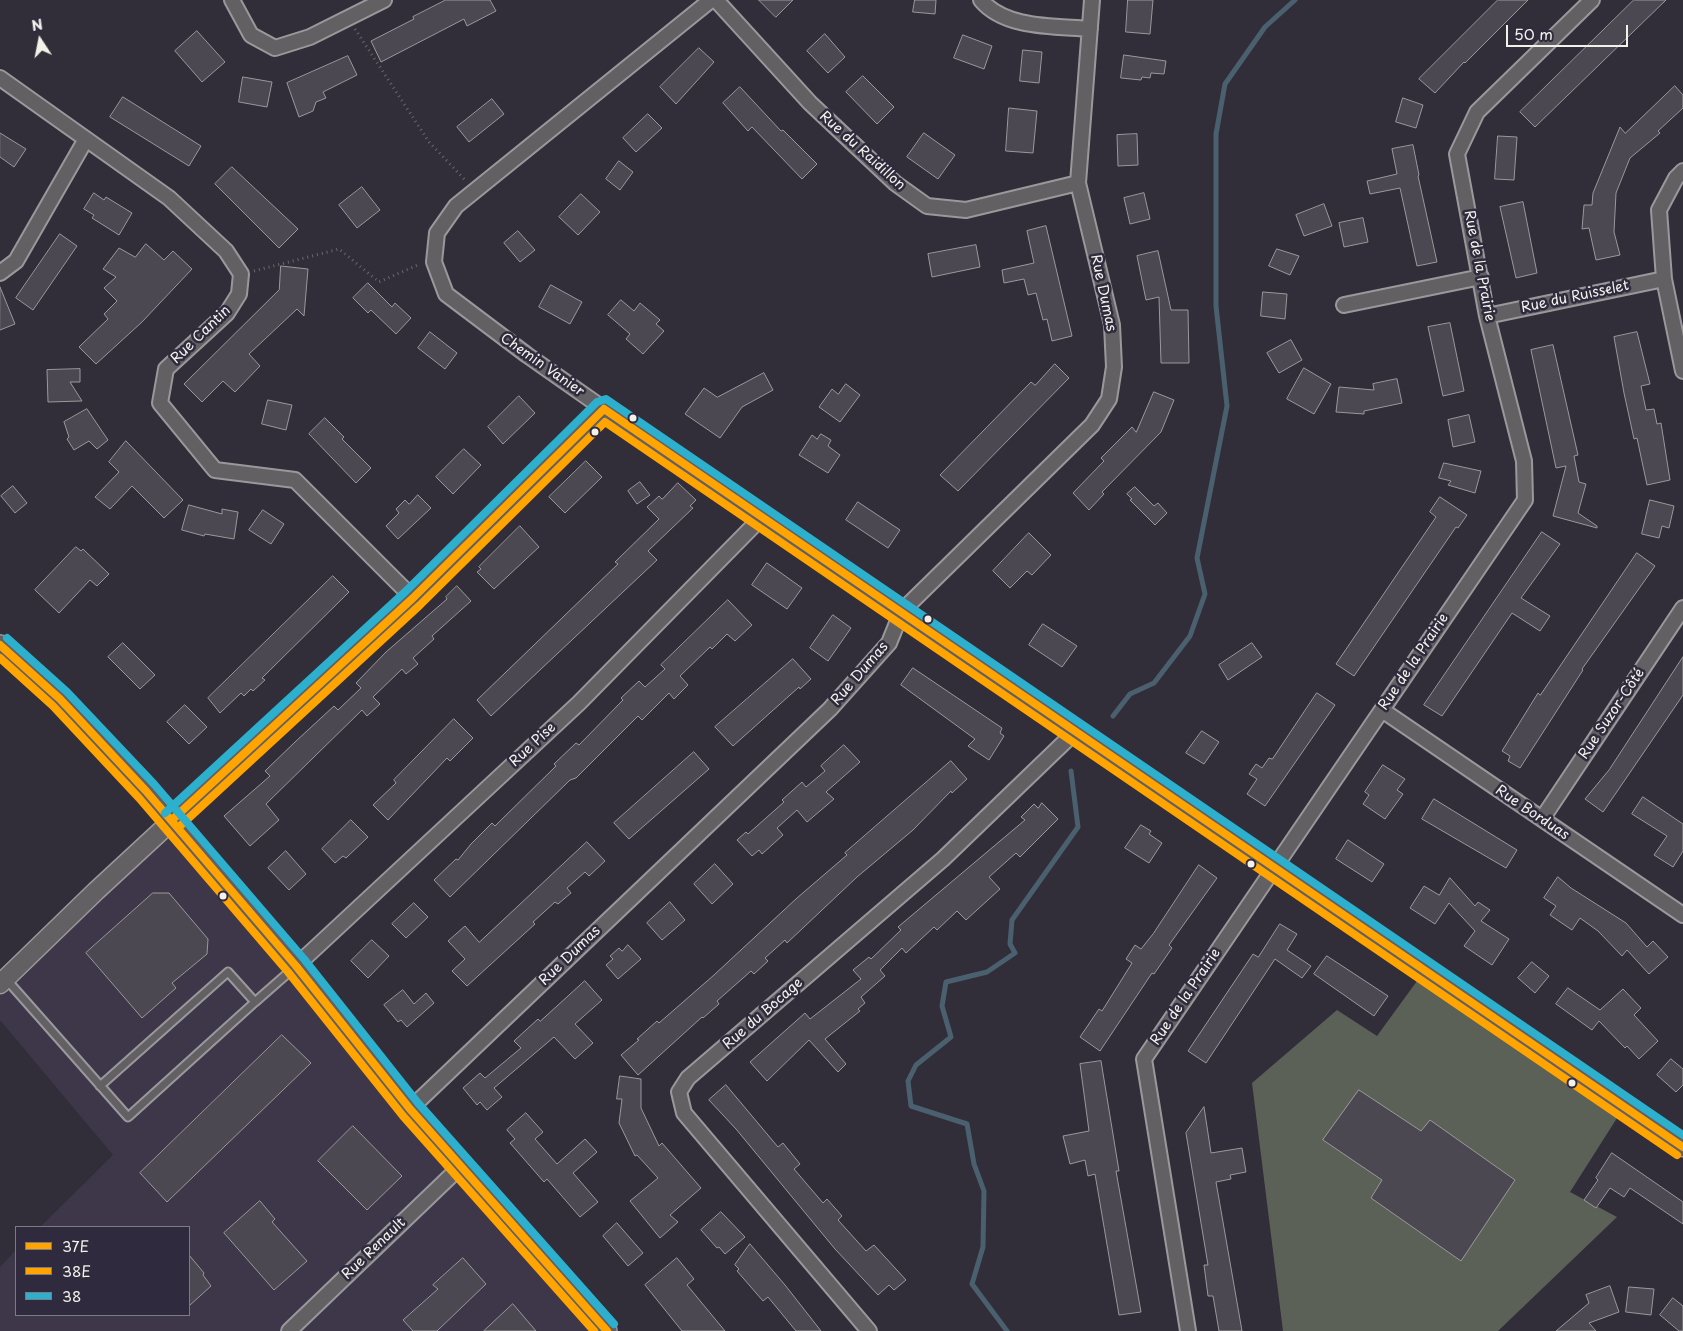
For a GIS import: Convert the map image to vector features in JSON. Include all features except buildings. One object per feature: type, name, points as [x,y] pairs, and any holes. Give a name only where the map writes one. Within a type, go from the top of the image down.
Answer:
[{"type":"main road","points":[[0,645],[60,698],[172,820],[296,966],[410,1109],[607,1331]]},
{"type":"street","points":[[232,0],[251,35],[275,48],[310,36],[384,0]]},
{"type":"street","name":"Chemin Vanier","points":[[711,0],[456,206],[437,233],[434,262],[446,294],[527,356],[1275,866],[1683,1147]]},
{"type":"street","name":"Rue du Raidillon","points":[[716,0],[810,103],[895,183],[927,206],[966,210],[1078,184]]},
{"type":"street","points":[[981,0],[989,9],[1021,22],[1090,29]]},
{"type":"street","name":"Rue Dumas","points":[[410,1109],[830,709],[889,643],[902,612],[1092,425],[1108,399],[1114,367],[1112,325],[1078,184],[1092,0]]},
{"type":"street","name":"Rue de la Prairie","points":[[1188,1331],[1144,1059],[1525,500],[1524,461],[1487,316],[1457,154],[1477,112],[1592,0]]},
{"type":"street","points":[[0,78],[169,198],[226,251],[241,274]]},
{"type":"street","points":[[0,273],[16,261],[86,139]]},
{"type":"street","points":[[1683,171],[1676,178],[1659,210],[1664,279],[1683,371]]},
{"type":"street","name":"Rue Cantin","points":[[241,274],[239,294],[227,313],[166,369],[160,403],[215,470],[296,480],[413,598]]},
{"type":"street","points":[[1344,305],[1481,278]]},
{"type":"street","name":"Rue du Ruisselet","points":[[1487,316],[1664,279]]},
{"type":"street","points":[[3,981],[172,820],[413,598],[604,409]]},
{"type":"street","name":"Rue Pise","points":[[296,966],[579,703],[762,517]]},
{"type":"street","name":"Rue Suzor-Côté","points":[[1542,819],[1683,608]]},
{"type":"street","name":"Rue Borduas","points":[[1382,710],[1683,915]]},
{"type":"street","name":"Rue du Bocage","points":[[869,1331],[684,1113],[679,1092],[688,1078],[943,859],[1076,731]]},
{"type":"street","name":"Rue Renault","points":[[289,1331],[460,1167]]},
{"type":"lane","points":[[3,981],[128,1117],[296,966]]},
{"type":"lane","points":[[100,1086],[228,972],[255,1002]]},
{"type":"path","points":[[348,18],[428,142],[475,191]]},
{"type":"path","points":[[241,274],[339,249],[379,282],[418,264],[434,262]]},
{"type":"shaded area","points":[[172,820],[606,1331],[0,1331],[0,1267],[15,1251],[15,1316],[190,1316],[190,1226],[41,1226],[113,1155],[0,1020],[0,984]]},
{"type":"shaded area","points":[[1425,970],[1624,1107],[1570,1192],[1617,1217],[1498,1331],[1283,1331],[1252,1083],[1337,1010],[1377,1036]]},
{"type":"waterway","points":[[1113,716],[1130,694],[1154,683],[1190,636],[1205,594],[1197,558],[1227,406],[1216,306],[1216,134],[1225,84],[1265,27],[1295,0]]},
{"type":"waterway","points":[[1007,1331],[972,1284],[983,1247],[984,1191],[974,1164],[967,1124],[911,1106],[908,1081],[916,1065],[951,1037],[942,1006],[946,982],[987,972],[1015,953],[1010,944],[1012,920],[1078,827],[1071,771]]},
{"type":"transit line","name":"38","points":[[165,813],[406,591],[597,402],[606,399],[1683,1135]]},
{"type":"transit line","name":"37E","points":[[604,409],[1683,1147]]},
{"type":"transit line","name":"37E","points":[[172,820],[413,598],[604,409]]},
{"type":"transit line","name":"38E","points":[[179,827],[420,605],[605,422],[1677,1155]]},
{"type":"transit line","name":"38","points":[[7,638],[67,692],[154,784],[304,959],[418,1103],[614,1324]]},
{"type":"transit line","name":"37E","points":[[0,645],[60,699],[146,791],[296,966],[410,1109],[607,1331]]},
{"type":"transit line","name":"38E","points":[[0,658],[53,706],[139,798],[288,972],[403,1116],[594,1331]]}]
